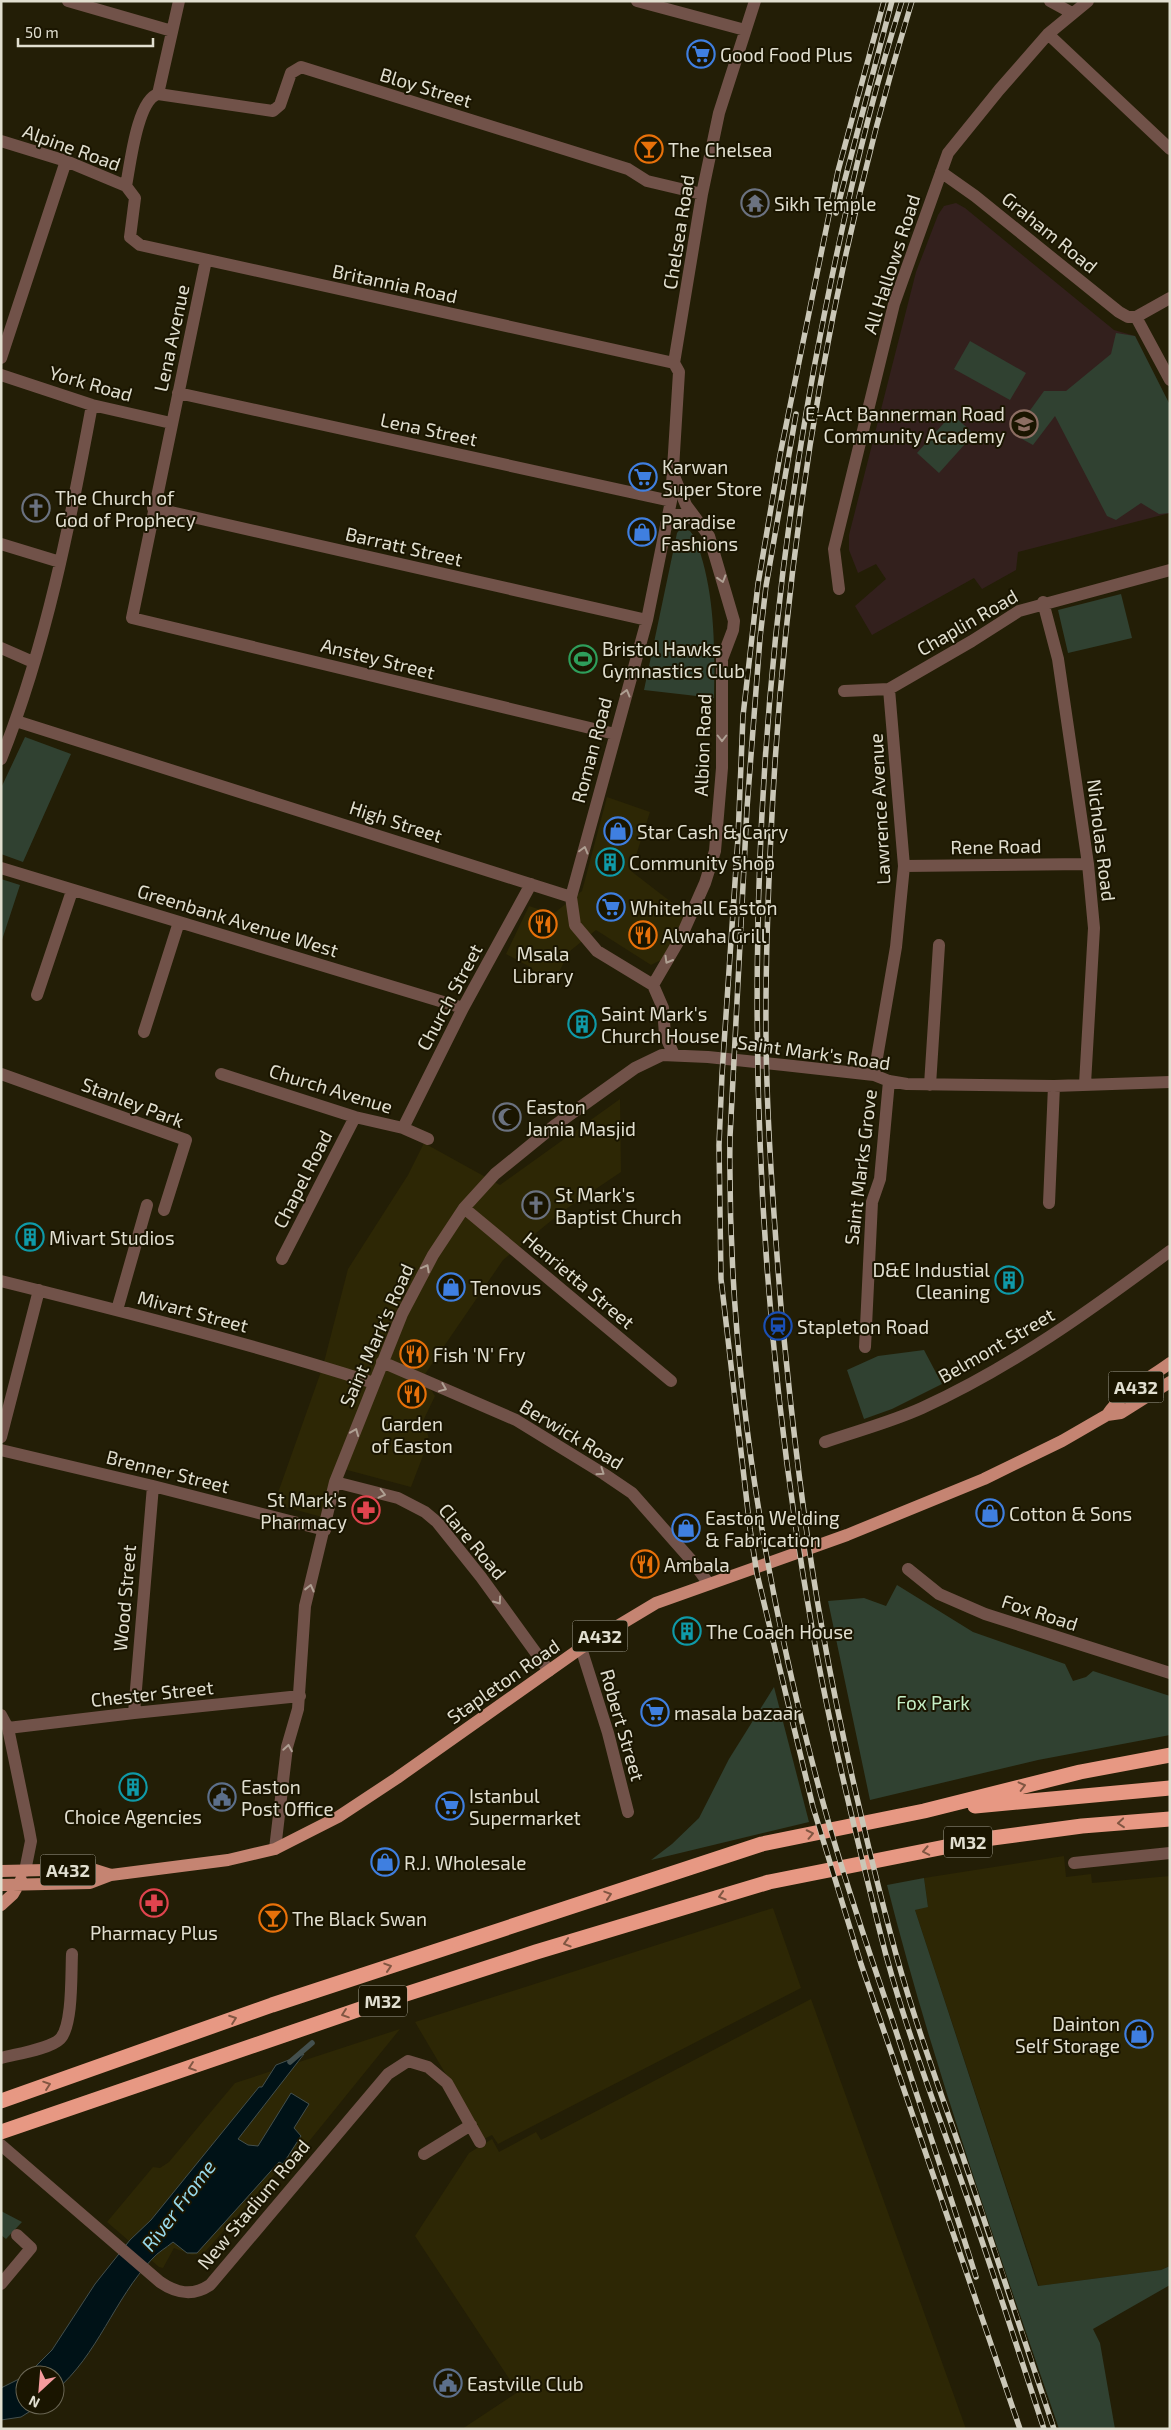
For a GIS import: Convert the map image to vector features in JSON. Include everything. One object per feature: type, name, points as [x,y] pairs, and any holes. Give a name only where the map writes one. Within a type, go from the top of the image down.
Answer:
[{"type":"highway","name":"M32","points":[[1,2101],[272,2005],[762,1844],[924,1811],[1080,1772],[1170,1755]]},
{"type":"highway","name":"M32","points":[[924,1811],[1170,1788]]},
{"type":"highway","name":"M32","points":[[1,2132],[366,2007],[536,1952],[769,1882],[985,1839],[1082,1826],[1170,1819]]},
{"type":"main road","name":"Stapleton Road","points":[[1107,1415],[1114,1403],[1122,1396],[1167,1370]]},
{"type":"main road","name":"Stapleton Road","points":[[19,1886],[86,1884],[112,1875],[228,1860],[275,1849],[346,1812],[581,1648],[656,1603],[848,1535],[984,1479],[1062,1441],[1107,1415],[1121,1414],[1170,1382]]},
{"type":"main road","name":"Stapleton Road","points":[[1,1871],[92,1869],[112,1875]]},
{"type":"main road","points":[[1,1905],[9,1899],[19,1886],[25,1871]]},
{"type":"main road","name":"A432","points":[[1,1885],[19,1886]]},
{"type":"street","points":[[68,1],[172,31]]},
{"type":"street","points":[[126,186],[141,116],[148,100],[158,94],[179,1]]},
{"type":"street","points":[[636,1],[745,30]]},
{"type":"street","name":"Chelsea Road","points":[[671,501],[679,372],[674,363],[702,194],[719,113],[754,1]]},
{"type":"street","points":[[1050,1],[1072,13]]},
{"type":"street","name":"All Hallows Road","points":[[839,589],[835,562],[836,540],[894,304],[941,172],[953,146],[1048,34],[1088,1]]},
{"type":"street","points":[[1048,34],[1170,148]]},
{"type":"street","name":"Bloy Street","points":[[158,94],[273,111],[280,105],[291,73],[301,67],[628,169],[648,181],[702,194]]},
{"type":"street","name":"Alpine Road","points":[[1,141],[66,161],[126,186],[135,198],[132,218]]},
{"type":"street","points":[[1,358],[66,161]]},
{"type":"street","name":"Graham Road","points":[[941,172],[975,196],[1119,312],[1128,317],[1136,317]]},
{"type":"street","name":"Britannia Road","points":[[132,218],[129,231],[134,242],[206,260],[674,363]]},
{"type":"street","name":"Lena Avenue","points":[[132,618],[153,508],[206,260]]},
{"type":"street","points":[[1170,298],[1136,317],[1170,380]]},
{"type":"street","name":"York Road","points":[[1,376],[92,405],[171,423]]},
{"type":"street","name":"Lena Street","points":[[178,393],[671,501]]},
{"type":"street","points":[[1,759],[5,739],[16,721],[46,620],[76,495],[92,405]]},
{"type":"street","name":"Chelsea Road","points":[[672,473],[686,505]]},
{"type":"street","name":"Roman Road","points":[[571,897],[647,620],[671,501]]},
{"type":"street","name":"Albion Road","points":[[653,985],[681,937],[705,883],[715,850],[722,768],[722,660],[733,630],[734,621],[709,536],[702,524],[686,505]]},
{"type":"street","name":"Barratt Street","points":[[153,508],[647,620]]},
{"type":"street","points":[[666,524],[676,515],[686,515],[702,524]]},
{"type":"street","points":[[1,544],[60,562]]},
{"type":"street","name":"Chaplin Road","points":[[844,691],[889,689],[972,641],[1019,610],[1043,602],[1170,570]]},
{"type":"street","name":"Nicholas Road","points":[[1043,602],[1058,659],[1088,864],[1095,948],[1085,1084]]},
{"type":"street","name":"Anstey Street","points":[[132,618],[615,734]]},
{"type":"street","points":[[1,648],[33,662]]},
{"type":"street","name":"Lawrence Avenue","points":[[874,1075],[896,947],[904,866],[889,689]]},
{"type":"street","name":"High Street","points":[[16,721],[571,897]]},
{"type":"street","name":"Rene Road","points":[[904,866],[1088,864]]},
{"type":"street","name":"Greenbank Avenue West","points":[[1,868],[463,1008]]},
{"type":"street","name":"Church Street","points":[[403,1128],[463,1008],[531,884]]},
{"type":"street","points":[[37,995],[72,891]]},
{"type":"street","points":[[571,897],[575,925],[597,951],[653,985],[664,1008],[666,1035],[674,1055]]},
{"type":"street","points":[[144,1032],[180,922]]},
{"type":"street","points":[[930,1085],[939,945]]},
{"type":"street","name":"Saint Mark's Road","points":[[275,1849],[287,1748],[300,1696],[305,1606],[325,1530],[335,1482],[402,1314],[433,1255],[464,1208],[495,1174],[554,1126],[635,1068],[662,1056],[708,1057],[874,1075],[889,1081],[930,1085],[1054,1086],[1170,1082]]},
{"type":"street","name":"Stanley Park","points":[[1,1074],[186,1140],[164,1210]]},
{"type":"street","name":"Church Avenue","points":[[221,1074],[355,1117],[403,1128],[428,1139]]},
{"type":"street","name":"Saint Marks Grove","points":[[865,1347],[872,1202],[880,1179],[889,1081]]},
{"type":"street","points":[[1049,1203],[1054,1086]]},
{"type":"street","name":"Chapel Road","points":[[282,1259],[355,1117]]},
{"type":"street","points":[[117,1310],[147,1204]]},
{"type":"street","name":"Henrietta Street","points":[[464,1208],[671,1380]]},
{"type":"street","name":"Belmont Street","points":[[825,1442],[921,1409],[1019,1357],[1085,1314],[1170,1251]]},
{"type":"street","name":"Mivart Street","points":[[1,1281],[117,1310],[311,1363],[374,1383]]},
{"type":"street","points":[[1,1438],[39,1290]]},
{"type":"street","name":"Berwick Road","points":[[382,1362],[516,1420],[604,1474],[638,1500],[692,1561],[708,1584]]},
{"type":"street","name":"Brenner Street","points":[[1,1450],[325,1530]]},
{"type":"street","name":"Clare Road","points":[[335,1482],[398,1498],[425,1512],[437,1522],[481,1577],[549,1671]]},
{"type":"street","name":"Wood Street","points":[[134,1713],[153,1486]]},
{"type":"street","name":"Fox Road","points":[[908,1569],[938,1594],[985,1614],[1170,1673]]},
{"type":"street","name":"Robert Street","points":[[581,1648],[608,1732],[628,1812]]},
{"type":"street","name":"Chester Street","points":[[8,1728],[300,1696]]},
{"type":"street","points":[[1,1715],[8,1728],[31,1842],[25,1871]]},
{"type":"street","points":[[1074,1863],[1170,1853]]},
{"type":"street","points":[[1,2058],[52,2045],[61,2038],[68,2019],[72,1954]]},
{"type":"street","name":"New Stadium Road","points":[[1,2145],[153,2276],[172,2290],[193,2292],[210,2285],[388,2074],[408,2061],[428,2067],[448,2083],[480,2142]]},
{"type":"street","points":[[424,2154],[471,2125]]},
{"type":"street","points":[[1,2284],[32,2248],[17,2235]]},
{"type":"shaded area","name":"E-Act Bannerman Road Community Academy","points":[[956,203],[965,208],[1114,330],[1135,336],[1170,406],[1170,513],[1018,552],[1016,570],[982,589],[974,578],[872,635],[855,606],[886,579],[876,564],[858,573],[849,550],[849,535],[916,272],[938,215],[944,206]]},
{"type":"shaded area","points":[[607,797],[650,812],[631,871],[688,915],[663,959],[651,965],[596,930],[570,951],[551,987],[530,967],[506,954],[529,906],[553,914],[582,891]]},
{"type":"shaded area","points":[[620,1099],[621,1172],[563,1211],[503,1260],[423,1377],[435,1396],[424,1419],[429,1440],[411,1487],[336,1467],[322,1517],[274,1504],[323,1366],[348,1269],[408,1175],[424,1143],[500,1185]]},
{"type":"shaded area","points":[[1064,1856],[1066,1877],[1091,1874],[1092,1883],[1170,1876],[1170,2266],[1161,2270],[1039,2286],[915,1910],[928,1906],[924,1878]]},
{"type":"shaded area","points":[[773,1908],[801,1988],[498,2144],[492,2135],[484,2139],[415,2022]]},
{"type":"shaded area","points":[[811,1999],[966,2429],[462,2429],[518,2392],[415,2236],[469,2153],[492,2139],[499,2152],[536,2132],[541,2140]]},
{"type":"shaded area","points":[[400,2029],[285,2171],[280,2168],[203,2254],[192,2255],[174,2248],[163,2268],[159,2267],[107,2222],[153,2167],[160,2168],[169,2162],[235,2083]]},
{"type":"green space","points":[[1116,333],[1135,336],[1170,405],[1170,513],[1159,514],[1141,503],[1116,520],[1107,516],[1055,416],[1033,445],[1013,434],[1044,391],[1066,391],[1111,354]]},
{"type":"green space","points":[[970,341],[1026,373],[1010,400],[954,369]]},
{"type":"green space","points":[[952,414],[974,434],[939,473],[917,453]]},
{"type":"green space","points":[[681,528],[690,531],[695,538],[707,577],[714,638],[714,698],[644,690],[677,533]]},
{"type":"green space","points":[[1121,594],[1132,638],[1068,653],[1058,610]]},
{"type":"green space","points":[[25,737],[71,754],[23,862],[1,854],[1,788]]},
{"type":"green space","points":[[1,879],[20,885],[1,943]]},
{"type":"green space","points":[[924,1350],[942,1384],[892,1409],[864,1419],[847,1370],[878,1356]]},
{"type":"green space","name":"Fox Park","points":[[897,1585],[973,1632],[1065,1664],[1073,1681],[1086,1677],[1093,1671],[1170,1696],[1170,1735],[1038,1760],[870,1800],[828,1601],[864,1598],[886,1606]]},
{"type":"green space","points":[[774,1687],[809,1822],[651,1860],[672,1844],[699,1818],[729,1759]]},
{"type":"green space","points":[[924,1878],[928,1907],[915,1910],[1038,2286],[1161,2270],[1170,2266],[1170,2285],[1093,2329],[1100,2343],[1115,2429],[1059,2429],[946,2091],[905,1954],[887,1885]]},
{"type":"green space","points":[[1,2211],[22,2222],[6,2239],[1,2235]]},
{"type":"water","points":[[304,2054],[238,2139],[248,2145],[258,2146],[291,2093],[309,2104],[294,2128],[301,2136],[283,2164],[279,2162],[197,2253],[187,2253],[173,2242],[154,2257],[127,2291],[83,2361],[65,2382],[65,2365],[37,2365],[52,2350],[95,2284],[130,2240],[151,2220],[259,2087],[262,2087],[276,2065]]},
{"type":"water","points":[[15,2381],[15,2415],[24,2415],[1,2420],[1,2388]]},
{"type":"waterway","name":"River Frome","points":[[290,2062],[312,2043]]},
{"type":"railway","points":[[884,1],[838,171],[780,455],[758,584],[743,716],[738,838],[722,1074],[719,1145],[721,1279],[757,1574],[813,1807],[861,1964],[1020,2429]]},
{"type":"railway","points":[[836,213],[892,1]]},
{"type":"railway","points":[[902,1],[859,157],[824,316],[796,478],[775,642],[762,806],[757,971],[760,1136],[770,1301],[787,1465],[812,1628],[835,1742],[852,1818],[896,1989],[1044,2429]]},
{"type":"railway","points":[[912,1],[883,103],[834,309],[815,413],[799,518],[777,728],[770,865],[766,958],[766,1052],[771,1167],[781,1307],[803,1508],[822,1628],[853,1781],[880,1894],[906,1989],[1054,2429]]},
{"type":"railway","points":[[796,414],[766,586],[760,638],[747,808],[730,1137],[735,1309],[743,1395],[768,1565],[785,1650],[805,1734],[827,1817],[866,1944],[976,2277]]},
{"type":"place","name":"Good Food Plus","points":[[701,54]]},
{"type":"place","name":"The Chelsea","points":[[649,149]]},
{"type":"place","name":"Sikh Temple","points":[[755,203]]},
{"type":"place","name":"E-Act Bannerman Road Community Academy","points":[[1024,424]]},
{"type":"place","name":"Karwan Super Store","points":[[643,477]]},
{"type":"place","name":"The Church of God of Prophecy","points":[[36,508]]},
{"type":"place","name":"Paradise Fashions","points":[[642,532]]},
{"type":"place","name":"Bristol Hawks Gymnastics Club","points":[[583,659]]},
{"type":"place","name":"Star Cash & Carry","points":[[618,831]]},
{"type":"place","name":"Community Shop","points":[[610,862]]},
{"type":"place","name":"Whitehall Easton","points":[[611,907]]},
{"type":"place","name":"Msala Library","points":[[543,924]]},
{"type":"place","name":"Alwaha Grill","points":[[643,935]]},
{"type":"place","name":"Saint Mark's Church House","points":[[582,1024]]},
{"type":"place","name":"Easton Jamia Masjid","points":[[507,1117]]},
{"type":"place","name":"St Mark's Baptist Church","points":[[536,1205]]},
{"type":"place","name":"Mivart Studios","points":[[30,1237]]},
{"type":"place","name":"D&E Industial Cleaning","points":[[1009,1280]]},
{"type":"place","name":"Tenovus","points":[[451,1287]]},
{"type":"place","name":"Stapleton Road","points":[[778,1326]]},
{"type":"place","name":"Fish 'N' Fry","points":[[414,1354]]},
{"type":"place","name":"Garden of Easton","points":[[412,1394]]},
{"type":"place","name":"St Mark's Pharmacy","points":[[366,1510]]},
{"type":"place","name":"Cotton & Sons","points":[[990,1513]]},
{"type":"place","name":"Easton Welding & Fabrication","points":[[686,1528]]},
{"type":"place","name":"Ambala","points":[[645,1564]]},
{"type":"place","name":"The Coach House","points":[[687,1631]]},
{"type":"place","name":"masala bazaar","points":[[655,1712]]},
{"type":"place","name":"Choice Agencies","points":[[133,1787]]},
{"type":"place","name":"Easton Post Office","points":[[222,1797]]},
{"type":"place","name":"Istanbul Supermarket","points":[[450,1806]]},
{"type":"place","name":"R.J. Wholesale","points":[[385,1862]]},
{"type":"place","name":"Pharmacy Plus","points":[[154,1903]]},
{"type":"place","name":"The Black Swan","points":[[273,1918]]},
{"type":"place","name":"Dainton Self Storage","points":[[1139,2034]]},
{"type":"place","name":"Eastville Club","points":[[448,2383]]}]
